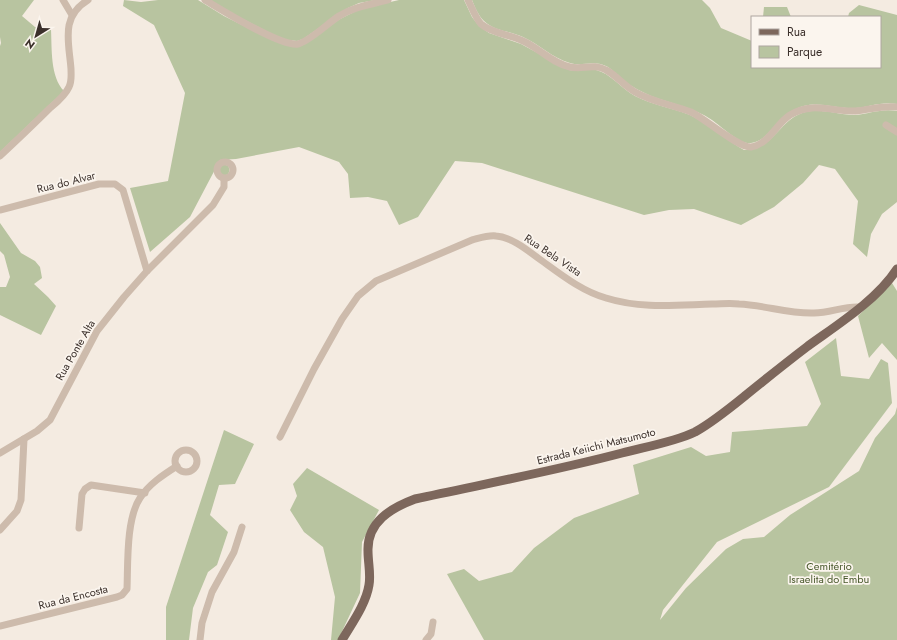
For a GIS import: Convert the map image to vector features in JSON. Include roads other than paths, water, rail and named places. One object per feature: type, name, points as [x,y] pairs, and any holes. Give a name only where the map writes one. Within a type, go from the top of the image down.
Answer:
[{"type":"main road","name":"Estrada Keiichi Matsumoto","points":[[342,640],[357,615],[369,586],[370,576],[368,544],[372,529],[377,521],[400,505],[415,499],[608,456],[694,432],[708,424],[734,405],[859,307],[880,289],[897,270]]},
{"type":"street","points":[[63,0],[72,14]]},
{"type":"street","points":[[0,156],[61,98],[70,86],[71,78],[67,32],[72,14],[88,0]]},
{"type":"street","points":[[205,0],[226,13],[275,38],[288,43],[297,44],[304,42],[338,16],[349,10],[388,0]]},
{"type":"street","points":[[468,0],[474,15],[481,24],[490,30],[523,41],[550,58],[570,67],[598,67],[606,70],[622,84],[635,92],[703,118],[723,133],[745,146],[752,147],[768,138],[787,118],[801,110],[820,107],[854,111],[884,106],[897,107]]},
{"type":"street","points":[[886,125],[897,132]]},
{"type":"street","name":"Rua Ponte Alta","points":[[0,453],[41,428],[50,420],[97,331],[147,271],[213,204],[224,187],[224,178]]},
{"type":"street","name":"Rua do Alvar","points":[[0,210],[99,184],[115,184],[123,190],[147,271]]},
{"type":"street","name":"Rua Bela Vista","points":[[280,437],[342,319],[358,296],[371,285],[388,276],[472,240],[486,236],[496,236],[509,240],[526,249],[576,284],[605,298],[622,302],[660,306],[738,303],[805,313],[816,313],[846,307],[859,307]]},
{"type":"street","points":[[0,530],[17,511],[21,500],[24,439]]},
{"type":"street","name":"Rua da Encosta","points":[[0,626],[117,597],[125,592],[127,589],[131,520],[139,499],[160,476],[177,466]]},
{"type":"street","points":[[79,528],[82,494],[85,489],[91,485],[144,493]]},
{"type":"street","points":[[200,640],[202,622],[210,597],[234,552],[242,527]]},
{"type":"street","points":[[426,640],[431,634],[433,622]]},
{"type":"park label","name":"Cemitério Israelita do Embu","points":[[829,572]]}]
